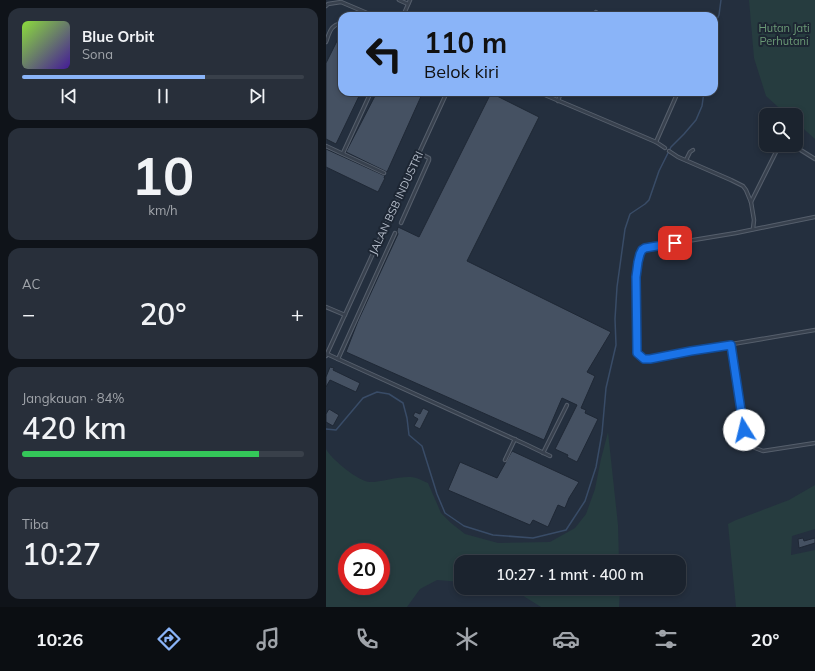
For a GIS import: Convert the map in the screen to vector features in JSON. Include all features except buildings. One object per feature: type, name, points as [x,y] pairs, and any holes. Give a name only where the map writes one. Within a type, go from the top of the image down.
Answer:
[{"type":"lane","points":[[399,0],[408,4]]},
{"type":"lane","points":[[405,12],[410,0]]},
{"type":"lane","points":[[326,6],[328,4],[341,2],[365,12]]},
{"type":"lane","points":[[326,42],[333,26],[338,24]]},
{"type":"lane","points":[[342,153],[369,96]]},
{"type":"lane","name":"JALAN BSB INDUSTRI","points":[[326,355],[445,96]]},
{"type":"lane","points":[[547,96],[656,142],[665,148]]},
{"type":"lane","points":[[558,101],[560,96]]},
{"type":"lane","points":[[656,142],[676,96]]},
{"type":"lane","points":[[326,146],[384,173]]},
{"type":"lane","points":[[686,160],[690,152],[693,150]]},
{"type":"lane","points":[[669,151],[743,186],[751,202],[754,220],[753,229]]},
{"type":"lane","points":[[751,202],[776,152]]},
{"type":"lane","points":[[803,152],[815,159]]},
{"type":"lane","points":[[402,223],[430,160],[419,153]]},
{"type":"lane","points":[[815,212],[814,217],[645,248],[642,250],[638,262],[636,277],[637,353],[644,359],[650,359],[815,330]]},
{"type":"lane","points":[[338,359],[395,233]]},
{"type":"lane","points":[[326,307],[345,315]]},
{"type":"lane","points":[[731,345],[744,430],[750,446],[762,451],[815,443]]},
{"type":"lane","points":[[326,355],[338,359],[550,456]]},
{"type":"lane","points":[[543,453],[567,405]]},
{"type":"lane","points":[[505,460],[515,439]]},
{"type":"green space","name":"Hutan Jati Perhutani","points":[[749,0],[815,0],[815,139],[803,128],[803,108],[779,108],[766,96],[754,58]]},
{"type":"green space","points":[[608,432],[618,525],[619,555],[454,555],[454,581],[437,580],[420,589],[407,607],[326,607],[326,449],[333,458],[346,469],[365,481],[375,482],[401,477],[411,477],[428,483],[441,513],[451,523],[465,534],[498,543],[550,542],[575,528],[586,514],[595,489]]},
{"type":"green space","points":[[815,485],[815,529],[792,536],[791,555],[815,550],[815,607],[736,607],[728,524],[789,500]]},
{"type":"green space","points":[[522,595],[620,595],[619,607],[541,607]]},
{"type":"waterway","points":[[718,17],[721,0]]},
{"type":"waterway","points":[[326,429],[336,430],[363,398],[377,392],[389,394],[403,403],[409,435],[422,446],[437,494],[445,513],[464,526],[493,535],[533,538],[566,530],[585,501],[596,467],[602,433],[606,388],[616,345],[615,319],[617,287],[625,229],[630,214],[649,200],[659,171],[671,147],[696,120],[702,106],[703,96]]},
{"type":"route","points":[[675,243],[645,248],[640,254],[636,277],[637,353],[644,359],[650,359],[731,345],[744,430]]}]
